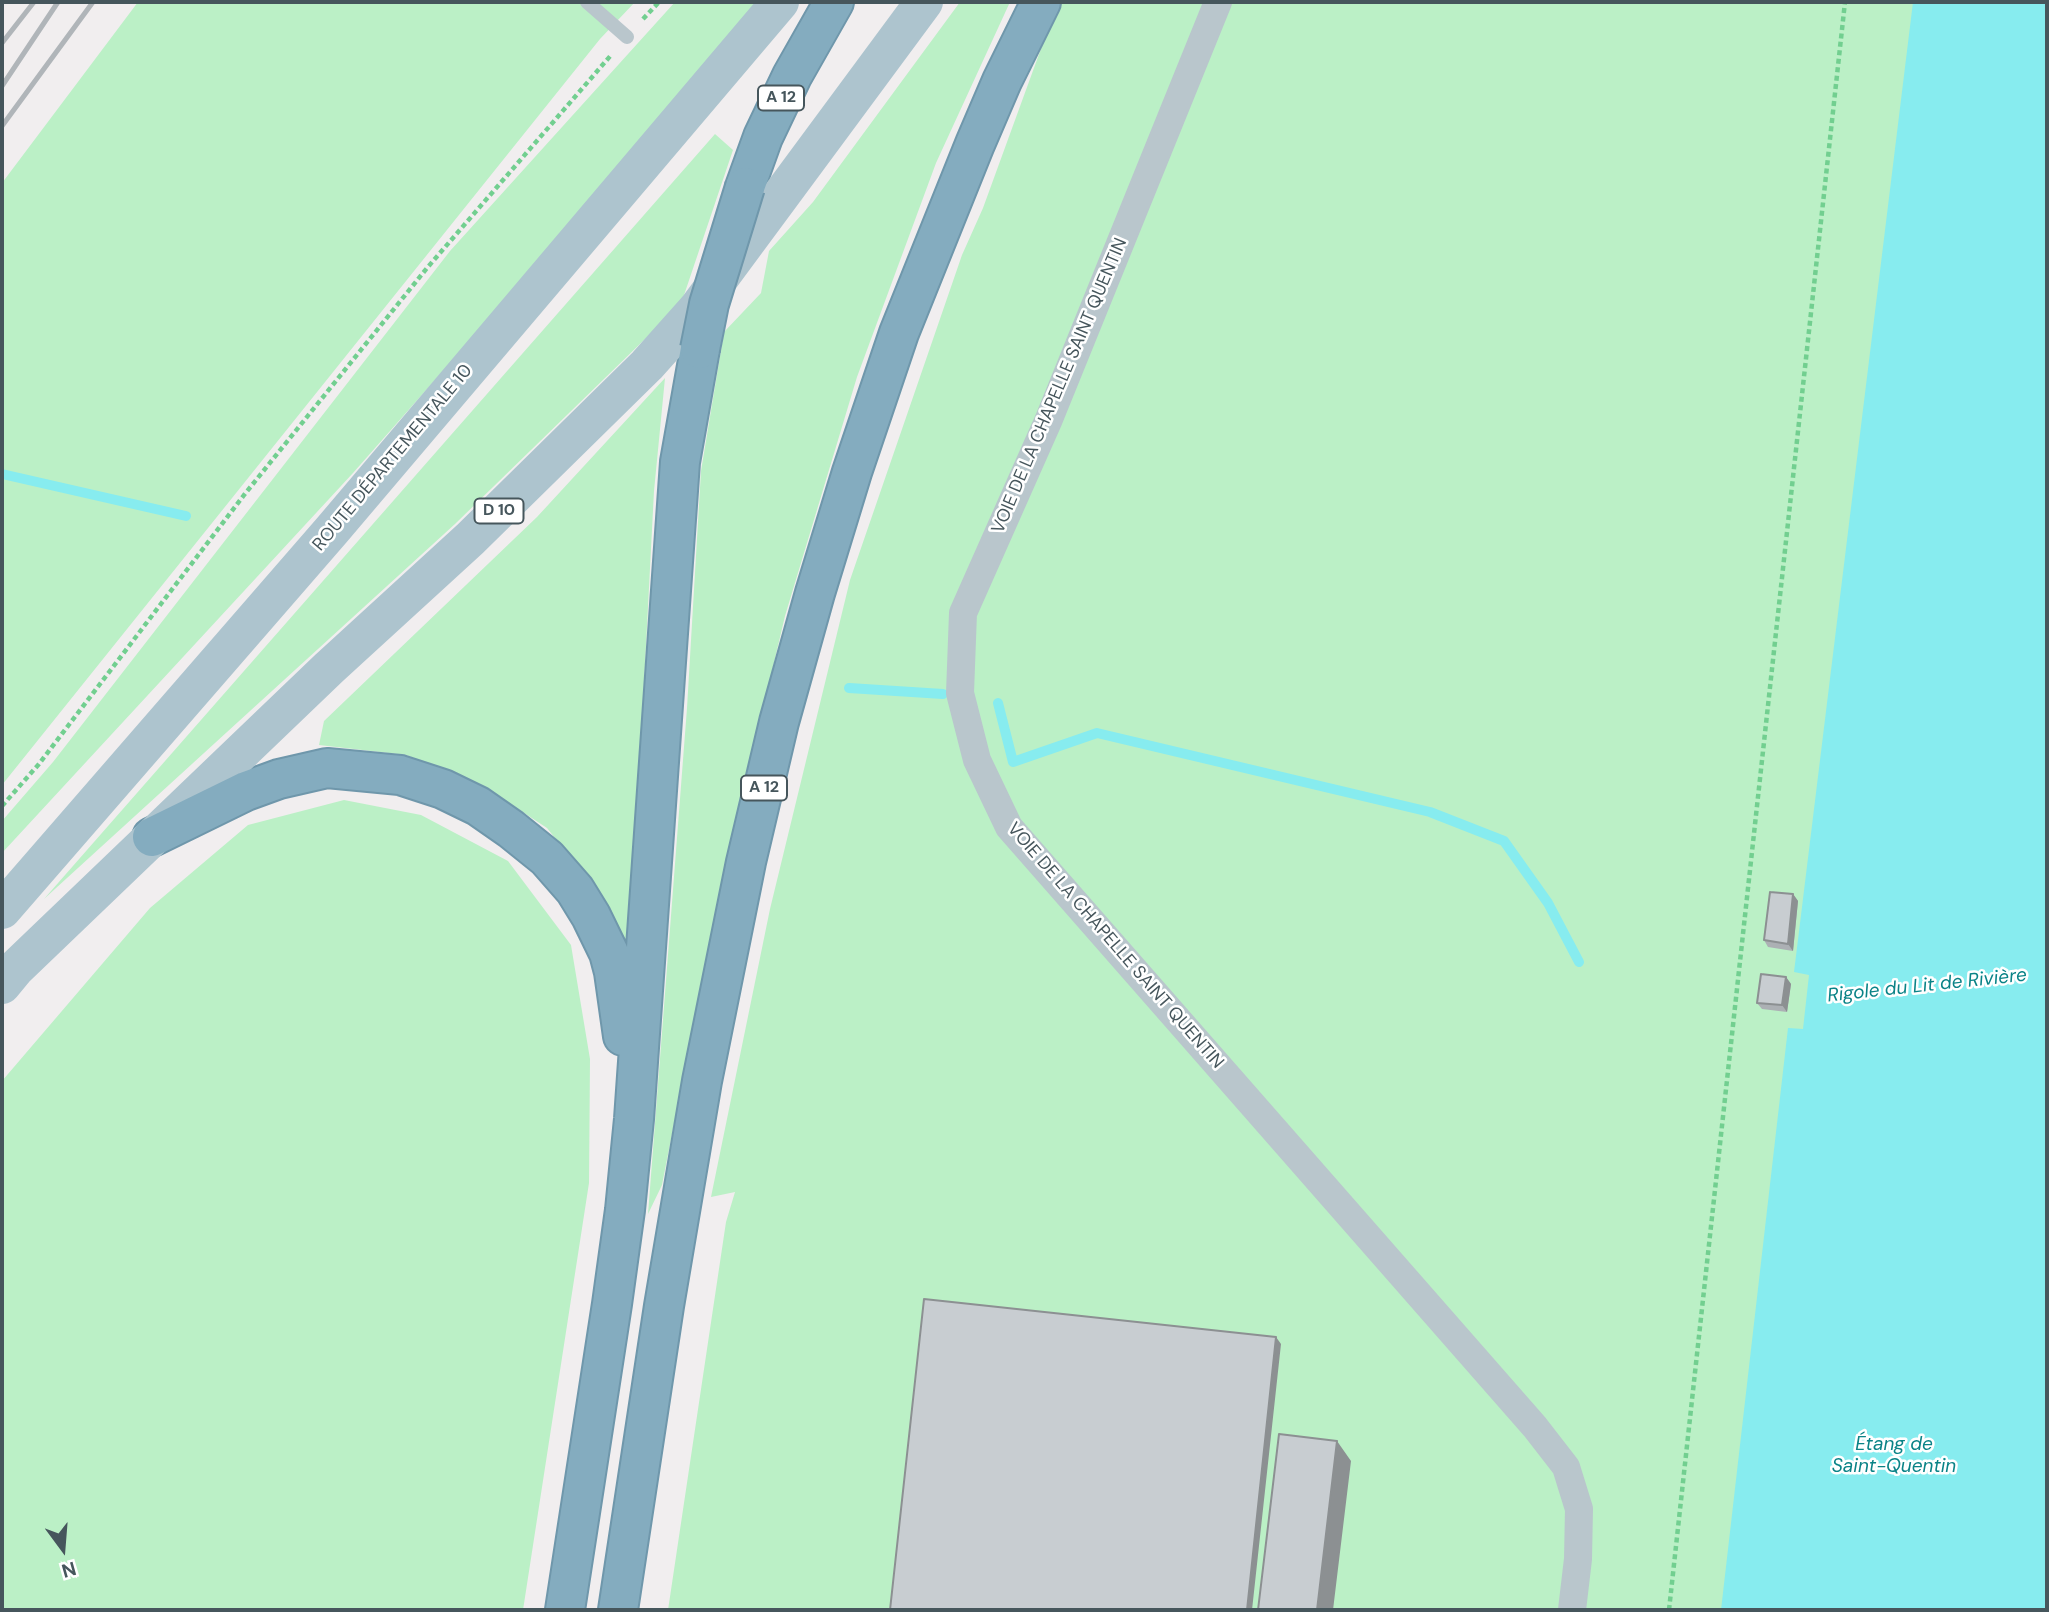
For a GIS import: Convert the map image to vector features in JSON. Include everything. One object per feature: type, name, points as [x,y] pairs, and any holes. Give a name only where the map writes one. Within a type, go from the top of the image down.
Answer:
[{"type":"highway","name":"A 12","points":[[618,1610],[664,1306],[702,1081],[746,862],[779,722],[852,472],[899,333],[1002,81],[1041,2]]},
{"type":"highway","name":"A 12","points":[[565,1610],[612,1304],[634,1119],[680,461],[709,304],[745,187],[763,137],[792,76],[831,7]]},
{"type":"highway","points":[[152,837],[246,791],[298,774],[327,768],[400,775],[443,789],[478,806],[547,858],[575,890],[592,916],[609,953],[614,972],[634,1119]]},
{"type":"main road","name":"ROUTE DÉPARTEMENTALE 10","points":[[2,909],[332,530],[780,2]]},
{"type":"main road","name":"D 10","points":[[6,983],[152,837],[329,667],[470,539],[646,365],[697,309],[924,2]]},
{"type":"street","name":"VOIE DE LA CHAPELLE SAINT QUENTIN","points":[[1218,2],[1049,419],[963,613],[960,693],[977,760],[1009,827],[1535,1427],[1566,1467],[1579,1509],[1578,1559],[1572,1610]]},
{"type":"lane","points":[[587,2],[627,37]]},
{"type":"path","points":[[2,806],[38,764],[244,495],[427,268],[659,2]]},
{"type":"path","points":[[1669,1610],[1845,2]]},
{"type":"green space","points":[[138,2],[635,2],[600,39],[2,785],[2,183]]},
{"type":"green space","points":[[675,2],[768,2],[353,473],[2,853],[2,821],[53,762],[450,251]]},
{"type":"green space","points":[[960,2],[1010,2],[936,163],[857,377],[785,616],[717,905],[662,1185],[648,1214],[687,708],[701,471],[724,332],[761,293],[769,251],[813,202]]},
{"type":"green space","points":[[1058,2],[2047,2],[2047,1610],[668,1610],[726,1222],[735,1192],[711,1197],[770,909],[850,580],[962,255],[983,208]]},
{"type":"green space","points":[[715,134],[733,150],[681,304],[455,524],[44,899]]},
{"type":"green space","points":[[665,378],[654,491],[631,935],[622,945],[590,882],[547,828],[480,784],[406,755],[319,745],[324,721],[537,517]]},
{"type":"green space","points":[[344,800],[421,815],[508,861],[571,945],[590,1059],[589,1183],[523,1610],[2,1610],[2,1081],[150,908],[248,825]]},
{"type":"water","name":"Étang de Saint-Quentin","points":[[1913,2],[2047,2],[2047,1610],[1721,1610],[1788,1028],[1803,1029],[1809,975],[1794,972]]},
{"type":"building","points":[[1770,892],[1793,894],[1788,944],[1764,940]]},
{"type":"building","points":[[1761,974],[1786,977],[1782,1005],[1757,1003]]},
{"type":"building","points":[[924,1299],[1276,1337],[1247,1610],[890,1610]]},
{"type":"building","points":[[1279,1434],[1337,1441],[1317,1610],[1258,1610]]},
{"type":"waterway","points":[[2,474],[186,516]]},
{"type":"waterway","points":[[849,688],[943,694]]},
{"type":"waterway","points":[[998,703],[1013,762],[1097,733],[1430,812],[1504,841],[1548,903],[1579,962]]},
{"type":"railway","points":[[2,43],[34,2]]},
{"type":"railway","points":[[2,86],[58,2]]},
{"type":"railway","points":[[2,126],[93,2]]},
{"type":"water label","name":"Rigole du Lit de Rivière","points":[[1927,986]]}]
